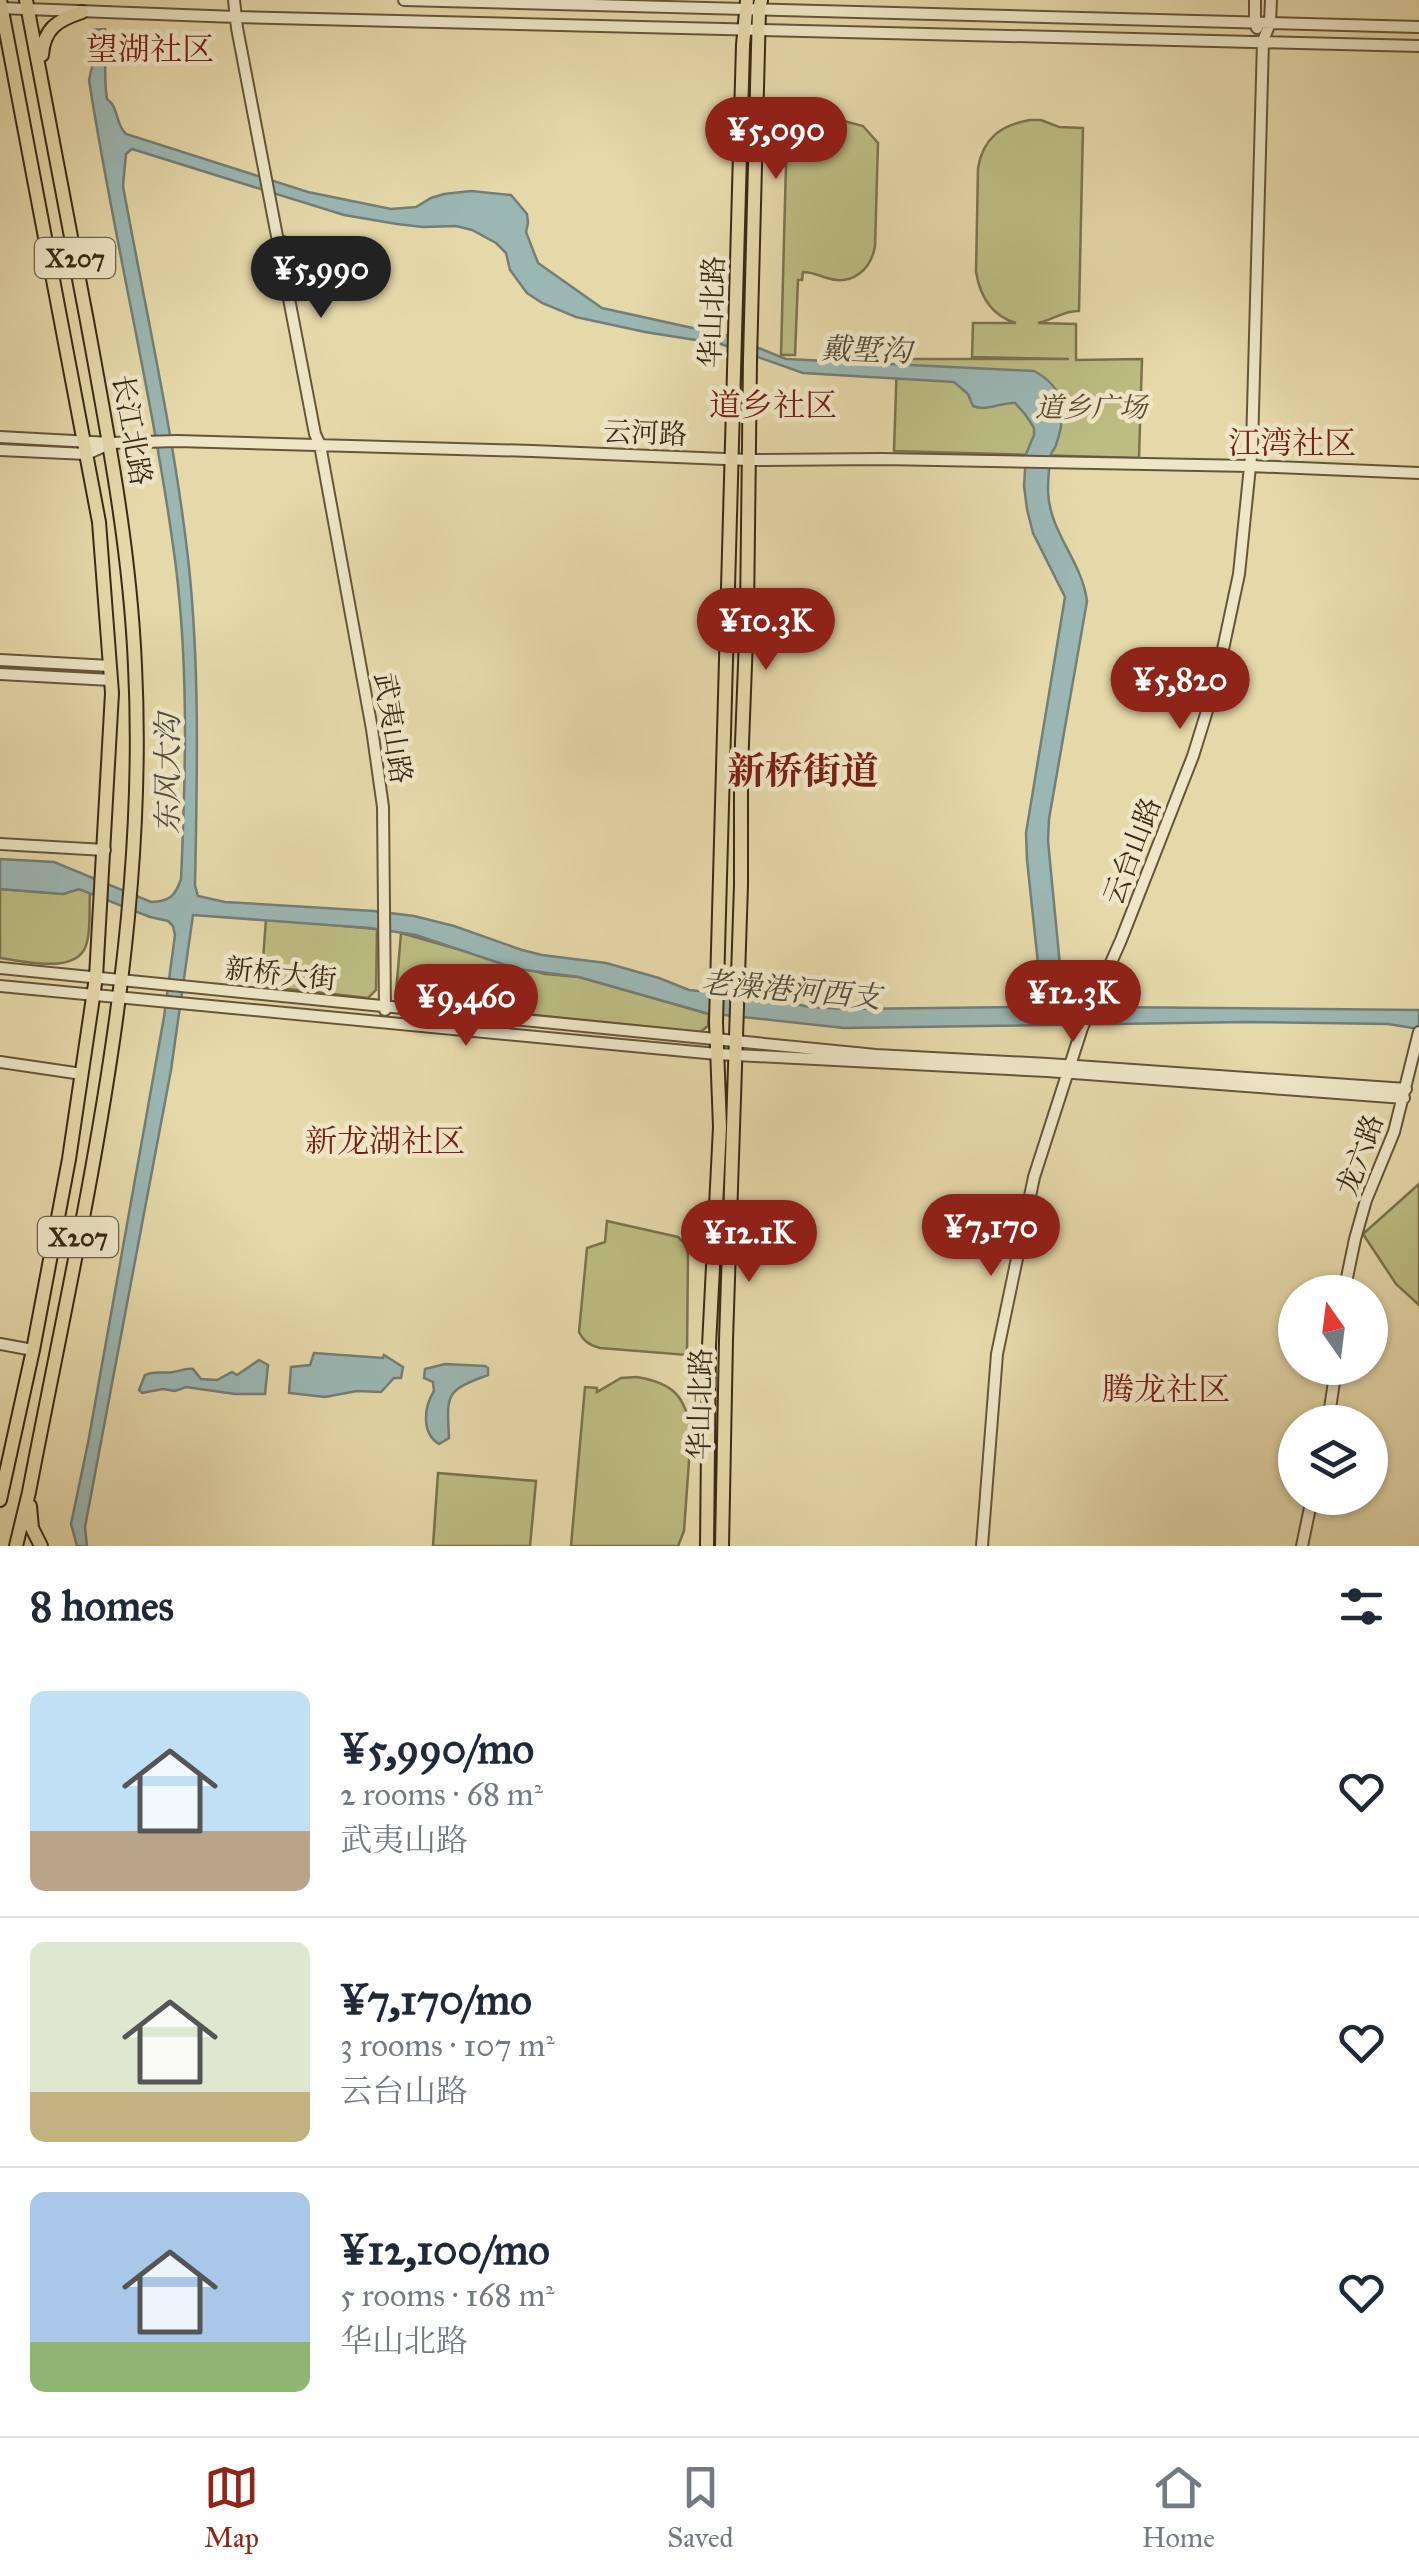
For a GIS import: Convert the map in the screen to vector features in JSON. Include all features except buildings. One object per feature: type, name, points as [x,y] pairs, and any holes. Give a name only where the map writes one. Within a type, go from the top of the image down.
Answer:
[{"type":"main road","name":"长江北路","points":[[0,0],[99,522],[111,680],[96,978]]},
{"type":"main road","name":"长江北路","points":[[27,5],[122,520],[135,664],[132,875],[122,980]]},
{"type":"main road","name":"华山北路","points":[[707,1546],[709,1346],[720,1127],[716,1047],[719,897],[733,459],[744,332],[753,5]]},
{"type":"main road","points":[[40,72],[43,42],[52,25],[82,12]]},
{"type":"main road","points":[[0,40],[12,62]]},
{"type":"main road","name":"华山北路","points":[[722,1546],[747,613],[749,460],[742,358]]},
{"type":"main road","points":[[94,995],[96,978]]},
{"type":"main road","name":"X207","points":[[16,1546],[109,1070],[122,980]]},
{"type":"main road","name":"X207","points":[[0,1498],[33,1350],[94,995]]},
{"type":"main road","points":[[29,1492],[32,1528],[41,1546]]},
{"type":"street","name":"武夷山路","points":[[234,0],[243,28],[271,197],[288,257],[322,434],[320,446],[375,748],[383,807],[384,1021]]},
{"type":"street","name":"武夷山路","points":[[240,17],[243,0]]},
{"type":"street","points":[[404,0],[753,5],[1419,27]]},
{"type":"street","name":"云台山路","points":[[1255,0],[1254,22],[1263,41]]},
{"type":"street","name":"云台山路","points":[[982,1546],[997,1354],[1034,1177],[1082,1028],[1193,756],[1216,682],[1239,574],[1250,466],[1263,41],[1270,23],[1271,0]]},
{"type":"street","points":[[1,8],[27,5],[82,12],[240,17],[1419,46]]},
{"type":"street","name":"云河路","points":[[0,437],[86,447]]},
{"type":"street","name":"云河路","points":[[0,450],[177,441],[749,460],[1250,466],[1419,473]]},
{"type":"street","points":[[0,660],[110,666]]},
{"type":"street","points":[[0,674],[111,680]]},
{"type":"street","points":[[0,844],[104,854]]},
{"type":"street","name":"新桥大街","points":[[0,968],[716,1047]]},
{"type":"street","name":"新桥大街","points":[[0,986],[716,1047],[1405,1094]]},
{"type":"street","name":"龙六路","points":[[1348,1275],[1362,1213],[1394,1132],[1418,1034]]},
{"type":"street","points":[[0,1062],[82,1074]]},
{"type":"street","points":[[0,1344],[33,1350]]},
{"type":"street","points":[[1302,1546],[1308,1515]]},
{"type":"green space","name":"道乡广场","points":[[1030,120],[1083,128],[1079,311],[1038,323],[1076,324],[1076,360],[1142,359],[1139,458],[894,451],[897,359],[1069,359],[972,357],[973,323],[1016,323],[994,310],[984,297],[976,272],[980,158],[995,135],[1010,125]]},
{"type":"green space","points":[[844,121],[863,126],[878,143],[873,255],[865,269],[844,280],[803,272],[802,280],[798,280],[795,355],[781,355],[787,126],[807,127],[807,132]]},
{"type":"green space","points":[[0,889],[63,894],[79,889],[90,893],[89,930],[82,953],[63,963],[50,964],[0,958]]},
{"type":"green space","points":[[266,919],[377,929],[376,990],[368,998],[261,986]]},
{"type":"green space","points":[[401,933],[545,974],[579,977],[709,1014],[708,1026],[700,1032],[407,1002],[396,993]]},
{"type":"green space","points":[[1419,1184],[1419,1305],[1396,1284],[1363,1234]]},
{"type":"green space","points":[[607,1221],[678,1237],[685,1244],[687,1355],[600,1348],[588,1343],[579,1332],[587,1248],[605,1242]]},
{"type":"green space","points":[[637,1377],[669,1388],[686,1409],[691,1433],[684,1531],[678,1546],[571,1546],[585,1387],[597,1388],[597,1392],[621,1378]]},
{"type":"green space","points":[[438,1473],[536,1481],[530,1546],[433,1546]]},
{"type":"water","points":[[105,29],[107,99],[126,134],[308,192],[391,209],[416,207],[444,194],[471,191],[511,195],[527,214],[526,232],[538,263],[602,308],[729,336],[786,359],[1034,371],[1045,378],[1058,393],[1062,412],[1060,433],[1050,459],[1050,506],[1087,601],[1049,819],[1048,841],[1065,993],[1080,1004],[1106,1007],[1419,1010],[1419,1029],[1388,1024],[1246,1022],[844,1028],[706,1013],[579,977],[517,969],[416,935],[193,915],[171,1070],[85,1527],[87,1546],[77,1546],[71,1524],[164,1017],[175,935],[168,921],[79,889],[63,894],[0,889],[0,859],[54,862],[151,902],[167,899],[181,879],[185,754],[182,628],[173,545],[89,80],[91,30]],"holes":[[[132,149],[344,215],[472,230],[506,253],[510,270],[527,293],[576,317],[721,344],[803,373],[954,382],[968,394],[973,406],[1015,403],[1025,414],[1034,428],[1026,454],[1027,509],[1033,533],[1065,597],[1026,833],[1040,982],[1035,1001],[1024,1007],[810,1007],[689,990],[606,963],[522,950],[414,916],[225,902],[198,896],[196,687],[189,567],[168,424],[123,186],[126,154]]]},
{"type":"water","points":[[314,1353],[383,1358],[384,1355],[403,1367],[401,1378],[394,1378],[381,1392],[357,1391],[325,1397],[289,1393],[291,1367],[310,1365]]},
{"type":"water","points":[[259,1360],[268,1365],[265,1394],[186,1387],[175,1391],[139,1390],[145,1375],[156,1372],[193,1369],[201,1379],[217,1380],[232,1372],[237,1375]]},
{"type":"water","points":[[445,1364],[485,1366],[488,1375],[451,1396],[449,1438],[439,1444],[427,1427],[426,1412],[434,1391],[433,1382],[424,1378],[425,1369]]},
{"type":"district","name":"望湖社区","points":[[150,49]]},
{"type":"district","name":"道乡社区","points":[[773,405]]},
{"type":"district","name":"江湾社区","points":[[1292,443]]},
{"type":"district","name":"新桥街道","points":[[803,771]]},
{"type":"district","name":"新龙湖社区","points":[[385,1141]]},
{"type":"district","name":"腾龙社区","points":[[1166,1389]]},
{"type":"water label","name":"戴墅沟","points":[[866,350]]},
{"type":"water label","name":"东风大沟","points":[[168,774]]},
{"type":"water label","name":"老澡港河西支","points":[[791,990]]}]
